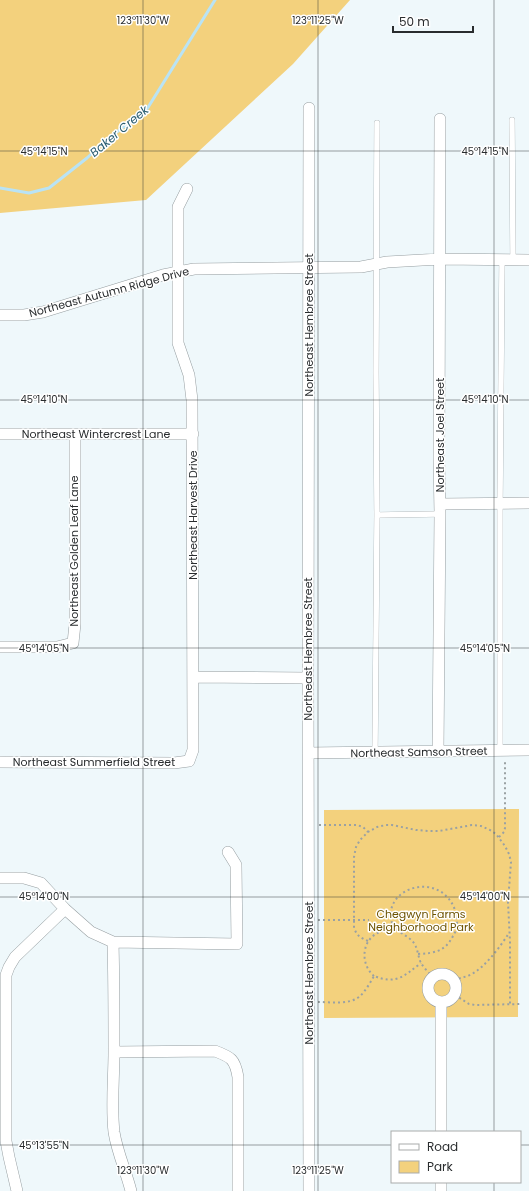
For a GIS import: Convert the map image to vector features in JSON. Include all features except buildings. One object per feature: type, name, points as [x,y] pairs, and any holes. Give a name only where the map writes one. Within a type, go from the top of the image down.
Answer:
[{"type":"street","name":"Northeast Hembree Street","points":[[309,108],[309,1191]]},
{"type":"street","name":"Northeast Joel Street","points":[[438,752],[440,509],[440,119]]},
{"type":"street","name":"Northeast Harvest Drive","points":[[187,189],[178,207],[178,343],[189,375],[191,386],[193,434],[193,750],[189,761]]},
{"type":"street","name":"Northeast Autumn Ridge Drive","points":[[0,315],[24,315],[43,312],[178,271],[194,269],[361,268],[387,262],[440,259],[529,260]]},
{"type":"street","name":"Northeast Wintercrest Lane","points":[[0,434],[193,434]]},
{"type":"street","name":"Northeast Golden Leaf Lane","points":[[0,647],[57,647],[73,643],[75,624],[75,434]]},
{"type":"street","points":[[440,509],[500,503],[529,503]]},
{"type":"street","points":[[193,677],[308,678]]},
{"type":"street","name":"Northeast Samson Street","points":[[308,753],[529,750]]},
{"type":"street","name":"Northeast Summerfield Street","points":[[0,762],[174,763],[189,761]]},
{"type":"street","points":[[0,878],[24,878],[40,883],[64,909],[91,932],[113,942],[237,944],[236,865],[228,852]]},
{"type":"street","points":[[17,1191],[8,1157],[6,1141],[3,1075],[6,975],[8,967],[15,957],[64,909]]},
{"type":"street","points":[[113,942],[114,1131],[118,1152],[129,1181],[131,1191]]},
{"type":"street","points":[[442,974],[448,975],[454,980],[456,986],[455,995],[452,999],[448,1002],[441,1003],[431,998],[427,988],[433,977],[442,974]]},
{"type":"street","points":[[441,1003],[441,1131]]},
{"type":"street","points":[[114,1052],[215,1051],[227,1056],[236,1065],[238,1077],[238,1191]]},
{"type":"lane","points":[[502,751],[500,503],[512,120]]},
{"type":"lane","points":[[375,752],[378,124]]},
{"type":"lane","points":[[377,514],[440,509]]},
{"type":"path","points":[[498,837],[504,832],[505,828],[502,751]]},
{"type":"path","points":[[368,941],[359,937],[354,928],[354,857],[356,847],[360,840],[368,832],[377,827],[392,824],[416,830],[429,831],[439,831],[472,825],[481,826],[490,830],[506,846],[511,862],[508,902],[510,1004]]},
{"type":"path","points":[[308,825],[357,825],[363,827],[368,832]]},
{"type":"path","points":[[418,954],[436,953],[442,950],[450,943],[455,934],[457,914],[453,903],[448,896],[432,887],[421,887],[407,891],[399,897],[394,904],[391,920],[398,931],[414,943],[421,963],[433,977]]},
{"type":"path","points":[[308,920],[369,920]]},
{"type":"path","points":[[394,926],[378,932],[368,941],[364,952],[367,968],[374,976],[383,980],[390,980],[398,979],[421,963]]},
{"type":"path","points":[[454,980],[474,973],[496,952],[509,932]]},
{"type":"path","points":[[309,1002],[345,1002],[353,1000],[359,996],[374,976]]},
{"type":"path","points":[[455,995],[469,1004],[475,1005],[520,1004]]},
{"type":"green space","points":[[0,0],[350,0],[293,64],[146,200],[0,213]]},
{"type":"green space","name":"Chegwyn Farms Neighborhood Park","points":[[519,809],[518,1017],[324,1018],[324,810]]},
{"type":"waterway","name":"Baker Creek","points":[[0,188],[29,193],[49,188],[87,158],[105,141],[147,109],[215,0]]}]
